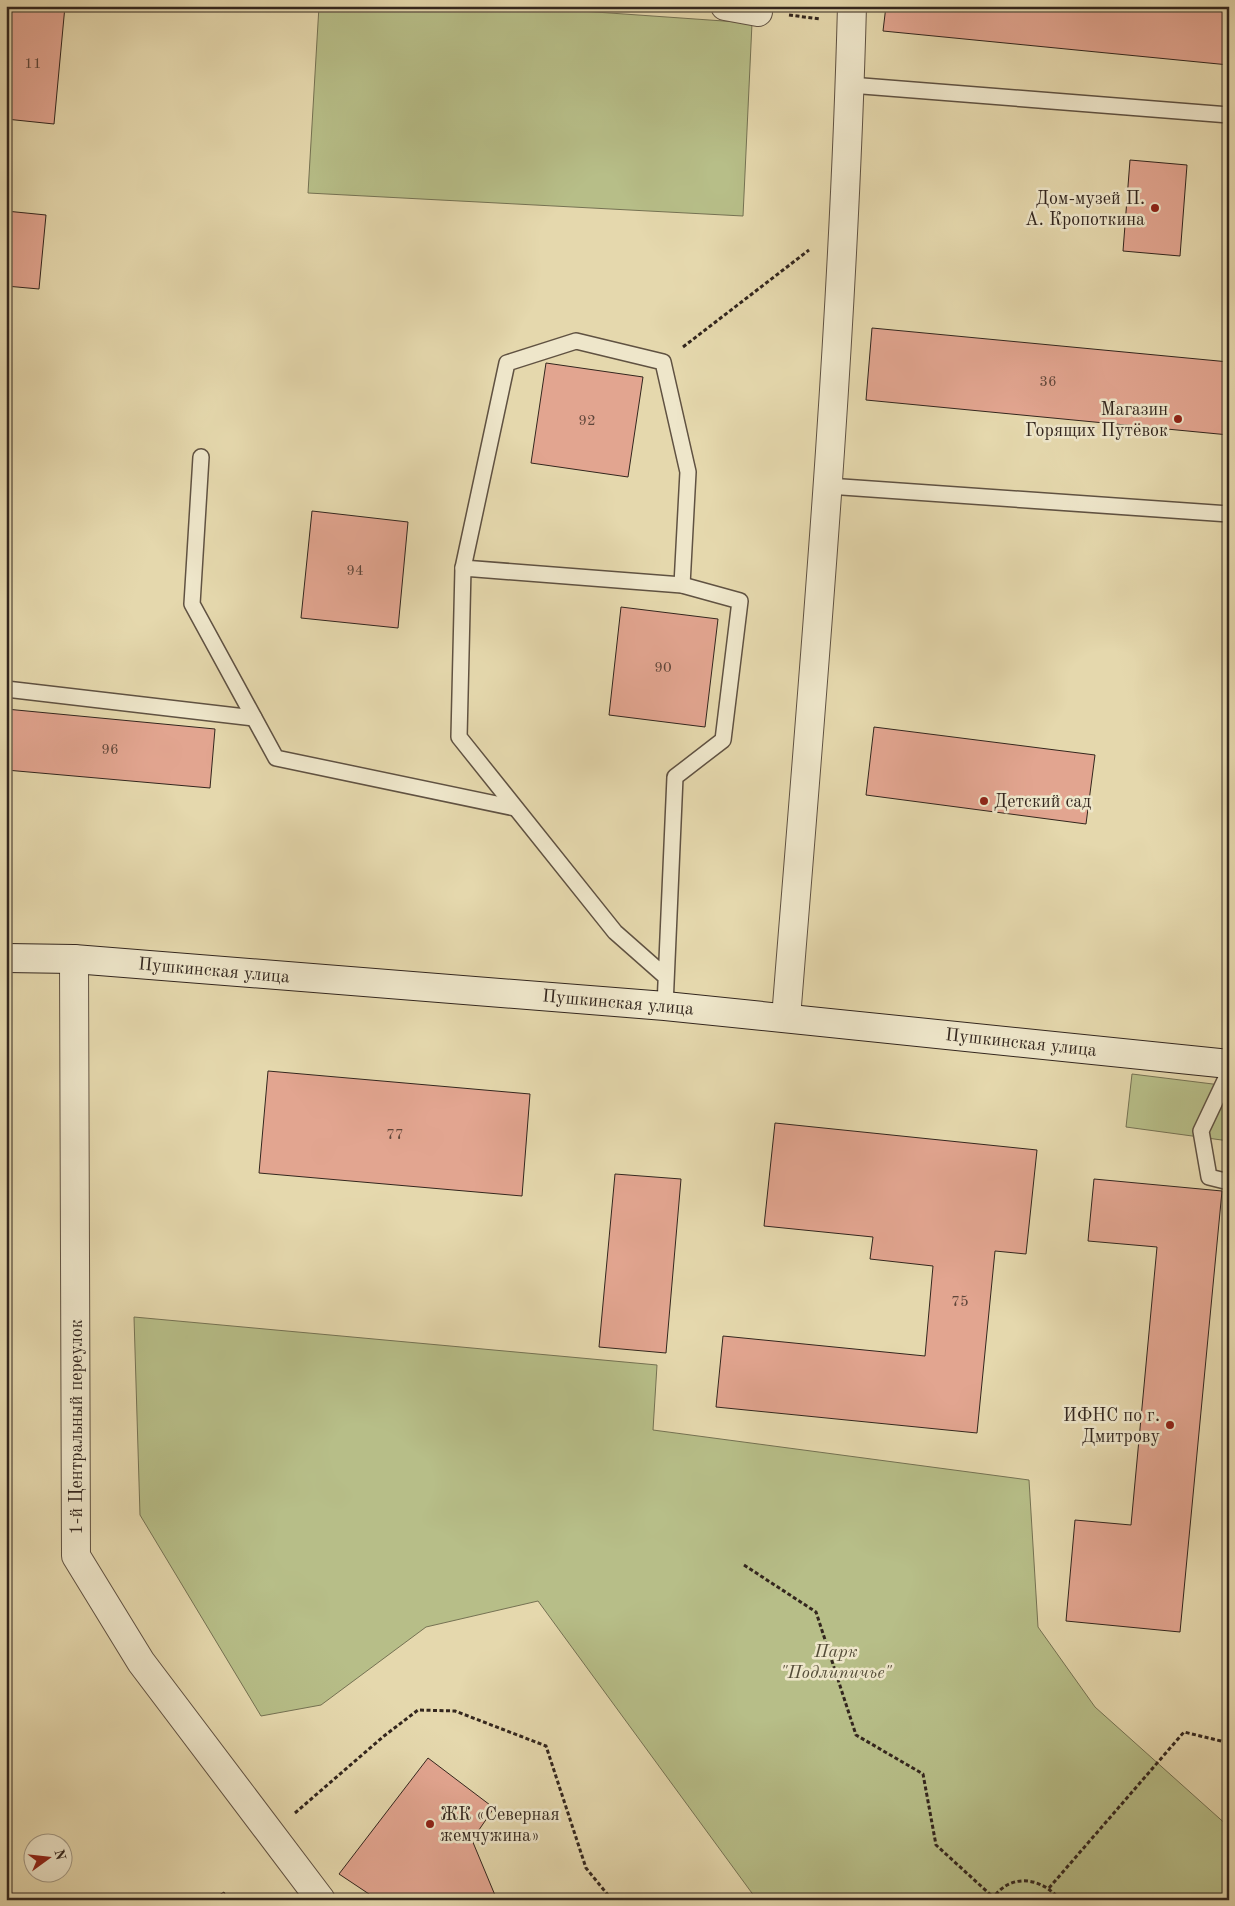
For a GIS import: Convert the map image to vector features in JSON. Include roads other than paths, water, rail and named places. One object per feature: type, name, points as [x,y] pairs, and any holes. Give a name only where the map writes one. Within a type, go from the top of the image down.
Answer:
[{"type":"street","points":[[725,6],[758,12]]},
{"type":"street","points":[[786,1018],[828,486],[843,225],[852,15]]},
{"type":"street","name":"Пушкинская улица","points":[[6,958],[74,959],[665,1006],[1229,1064]]},
{"type":"street","name":"1-й Центральный переулок","points":[[74,959],[76,1556],[141,1662],[321,1900]]},
{"type":"lane","points":[[850,85],[1229,116]]},
{"type":"lane","points":[[666,977],[615,932],[459,737],[463,568],[507,363],[576,341],[663,362],[688,472],[682,585]]},
{"type":"lane","points":[[201,457],[192,604],[276,758],[515,808]]},
{"type":"lane","points":[[828,486],[1229,514]]},
{"type":"lane","points":[[463,568],[682,585],[740,601],[723,740],[676,777],[665,1006]]},
{"type":"lane","points":[[6,688],[254,718]]},
{"type":"lane","points":[[1229,1072],[1200,1131],[1209,1177],[1229,1182]]},
{"type":"place","name":"Дом-музей П. А. Кропоткина","points":[[1155,208]]},
{"type":"place","name":"Магазин Горящих Путёвок","points":[[1178,419]]},
{"type":"place","name":"Детский сад","points":[[984,801]]},
{"type":"place","name":"ИФНС по г. Дмитрову","points":[[1170,1425]]},
{"type":"place","name":"ЖК «Северная жемчужина»","points":[[430,1824]]},
{"type":"park label","name":"Парк \"Подлипичье\"","points":[[836,1661]]}]
